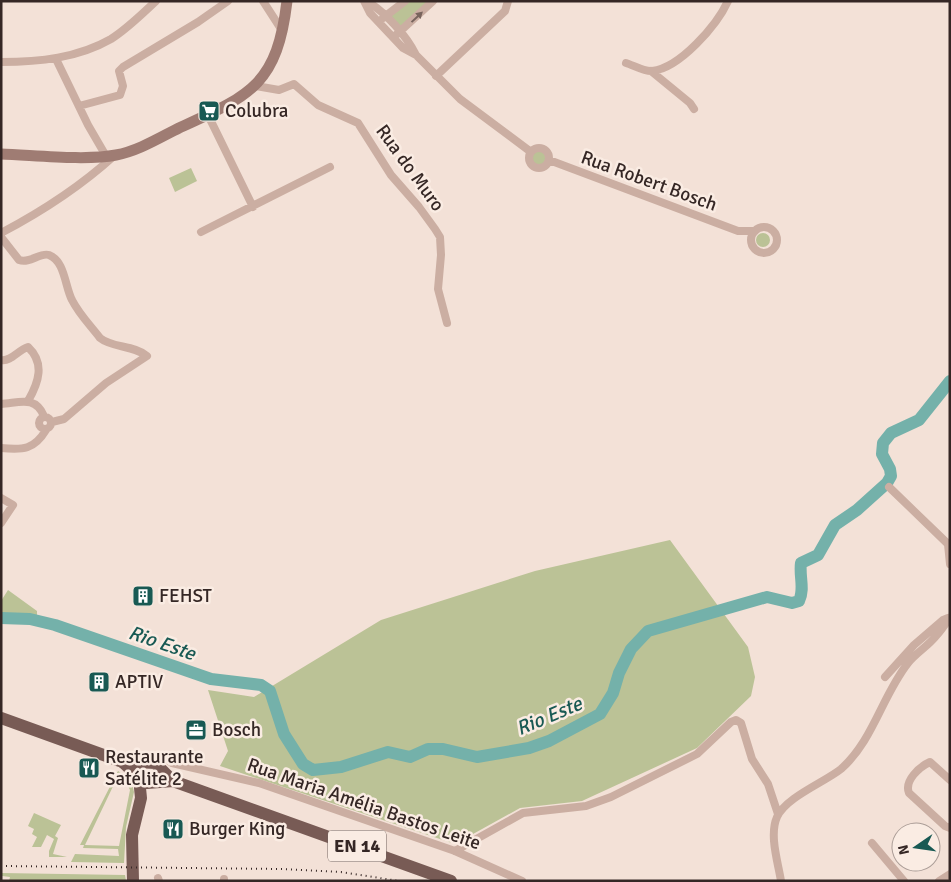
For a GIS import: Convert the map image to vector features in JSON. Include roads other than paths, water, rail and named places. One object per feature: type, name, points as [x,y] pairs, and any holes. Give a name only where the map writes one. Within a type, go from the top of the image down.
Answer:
[{"type":"main road","points":[[1,154],[109,158],[136,149],[208,115],[256,86],[275,56],[283,32],[287,1]]},
{"type":"main road","points":[[1,718],[128,765],[138,762],[157,763]]},
{"type":"main road","points":[[148,780],[162,773],[157,763]]},
{"type":"main road","points":[[133,881],[132,835],[141,798],[151,790],[142,768],[157,763]]},
{"type":"main road","name":"EN 14","points":[[157,763],[173,781]]},
{"type":"main road","points":[[128,765],[133,773],[148,780]]},
{"type":"main road","name":"EN 14","points":[[148,780],[173,781],[451,881]]},
{"type":"street","points":[[1,62],[56,59],[111,38],[156,1]]},
{"type":"street","points":[[79,106],[120,95],[123,86],[119,71],[123,67],[198,22],[228,1]]},
{"type":"street","points":[[263,1],[283,32]]},
{"type":"street","points":[[365,1],[385,16],[400,32],[416,55],[460,99],[530,152]]},
{"type":"street","points":[[365,1],[380,23],[403,48],[416,55]]},
{"type":"street","points":[[380,23],[385,16],[405,1]]},
{"type":"street","points":[[392,36],[400,32],[434,1]]},
{"type":"street","points":[[436,76],[505,11],[508,1]]},
{"type":"street","points":[[651,71],[670,64],[686,53],[702,38],[728,1]]},
{"type":"street","points":[[1,233],[71,190],[109,158],[79,106],[56,59]]},
{"type":"street","points":[[626,63],[651,71],[690,103],[694,109]]},
{"type":"street","name":"Rua do Muro","points":[[256,86],[278,90],[294,84],[318,105],[354,120],[391,175],[419,207],[440,237],[441,255],[438,289],[447,323]]},
{"type":"street","points":[[208,115],[253,206]]},
{"type":"street","name":"Rua Robert Bosch","points":[[538,148],[545,149],[549,154],[549,160],[544,167],[535,168],[529,161],[530,152],[538,148]]},
{"type":"street","name":"Rua Robert Bosch","points":[[549,160],[738,231],[755,231],[763,228],[771,230],[775,236],[776,243],[772,250],[764,253],[756,250],[738,231]]},
{"type":"street","points":[[201,232],[330,167]]},
{"type":"street","points":[[752,244],[752,236],[755,231]]},
{"type":"street","points":[[1,237],[20,260],[31,260],[45,255],[54,258],[63,272],[72,299],[100,338],[147,356],[106,383],[64,419],[52,422]]},
{"type":"street","points":[[1,360],[10,359],[22,348],[28,347],[33,351],[39,361],[39,372],[38,381],[28,400]]},
{"type":"street","points":[[1,404],[28,400],[36,404],[44,416],[52,422]]},
{"type":"street","points":[[44,416],[38,424],[46,430]]},
{"type":"street","points":[[1,448],[29,448],[38,443],[52,422]]},
{"type":"street","points":[[889,487],[948,544],[950,564]]},
{"type":"street","points":[[1,498],[13,505],[1,523]]},
{"type":"street","points":[[781,881],[775,841],[775,823],[778,814],[799,795],[840,770],[857,752],[888,694],[908,662],[936,636],[950,618],[943,620],[914,645],[885,677]]},
{"type":"street","points":[[455,850],[523,814],[586,806],[611,796],[697,754],[731,722],[736,720],[741,723],[752,759],[768,784],[778,814]]},
{"type":"street","points":[[950,780],[930,762],[908,781],[907,787],[909,792],[945,826],[950,828]]},
{"type":"street","name":"Rua Maria Amélia Bastos Leite","points":[[157,763],[172,763],[259,783],[455,850],[522,881]]},
{"type":"street","points":[[872,843],[904,881]]},
{"type":"street","points":[[939,881],[950,874]]},
{"type":"waterway","name":"Rio Este","points":[[1,618],[30,619],[55,625],[211,679],[261,685],[270,691],[284,734],[303,764],[313,770],[341,767],[388,752],[410,757],[428,749],[443,749],[477,757],[529,748],[549,741],[600,714],[613,693],[619,673],[631,649],[648,631],[767,597],[792,603],[799,601],[802,592],[801,563],[818,555],[835,525],[857,510],[887,483],[891,476],[890,469],[882,454],[883,443],[891,433],[919,420],[950,381]]},
{"type":"railway","points":[[1,866],[281,869],[341,872],[399,881]]},
{"type":"place","name":"Colubra","points":[[209,111]]},
{"type":"place","name":"FEHST","points":[[143,596]]},
{"type":"place","name":"APTIV","points":[[99,682]]},
{"type":"place","name":"Bosch","points":[[196,730]]},
{"type":"place","name":"Restaurante Satélite 2","points":[[89,768]]},
{"type":"place","name":"Burger King","points":[[173,829]]}]
